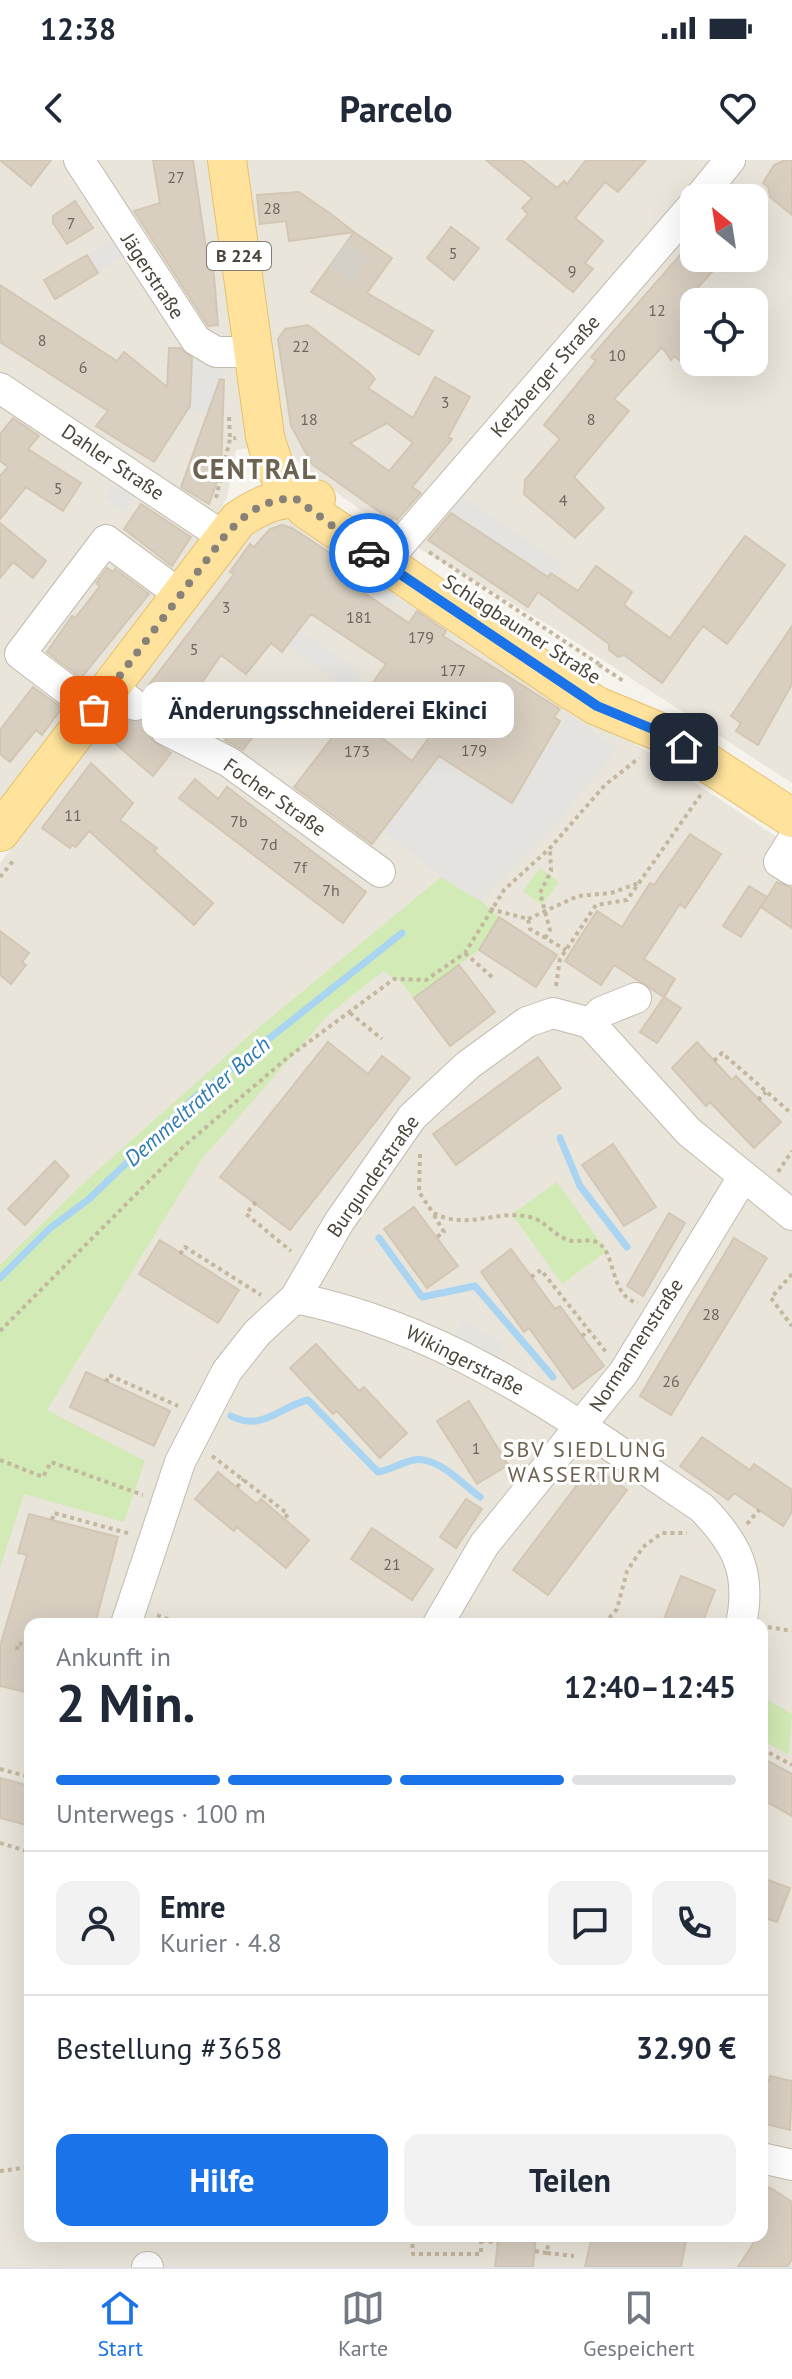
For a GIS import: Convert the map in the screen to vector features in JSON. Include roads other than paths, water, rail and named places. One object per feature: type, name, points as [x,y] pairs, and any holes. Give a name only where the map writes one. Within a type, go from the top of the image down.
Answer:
[{"type":"main road","name":"B 224","points":[[227,160],[265,436]]},
{"type":"main road","name":"Schlagbaumer Straße","points":[[265,436],[277,472],[295,498],[590,716],[646,731]]},
{"type":"main road","name":"Schlagbaumer Straße","points":[[265,436],[279,456],[338,507],[646,731],[792,818]]},
{"type":"main road","points":[[0,832],[113,701],[182,596],[231,529],[260,463],[265,436]]},
{"type":"main road","name":"Schlagbaumer Straße","points":[[295,498],[314,499],[338,507]]},
{"type":"main road","points":[[231,529],[260,505],[295,498]]},
{"type":"street","name":"Jägerstraße","points":[[79,160],[196,340],[216,352],[253,352]]},
{"type":"street","points":[[710,184],[730,160]]},
{"type":"street","name":"Ketzberger Straße","points":[[397,548],[680,220]]},
{"type":"street","name":"Dahler Straße","points":[[0,388],[231,529]]},
{"type":"street","points":[[113,701],[20,654],[106,540],[182,596]]},
{"type":"street","name":"Focher Straße","points":[[166,730],[229,762],[380,872]]},
{"type":"street","points":[[792,841],[779,862],[792,870]]},
{"type":"street","points":[[636,998],[601,1012],[590,1023],[689,1132],[792,1215]]},
{"type":"street","name":"Burgunderstraße","points":[[128,1618],[164,1502],[196,1429],[238,1356],[289,1303],[373,1169],[404,1127],[426,1101],[504,1036],[527,1022],[553,1013],[590,1023]]},
{"type":"street","name":"Normannenstraße","points":[[441,1618],[484,1545],[624,1372],[743,1177]]},
{"type":"street","name":"Wikingerstraße","points":[[289,1303],[351,1309],[431,1339],[495,1372],[702,1508],[731,1543],[743,1566],[746,1601],[742,1618]]},
{"type":"street","points":[[768,2159],[792,2165]]},
{"type":"waterway","name":"Demmeltrather Bach","points":[[0,1278],[49,1229],[89,1199],[193,1099],[402,933]]},
{"type":"waterway","points":[[560,1138],[580,1186],[627,1247]]},
{"type":"waterway","points":[[379,1238],[422,1297],[475,1286],[553,1377]]},
{"type":"waterway","points":[[231,1416],[242,1420],[261,1420],[308,1400],[378,1472],[414,1460],[432,1462],[480,1497]]},
{"type":"tunnel","points":[[338,254],[361,270]]},
{"type":"tunnel","points":[[135,705],[166,730]]},
{"type":"place","name":"Änderungsschneiderei Ekinci","points":[[94,710]]},
{"type":"district","name":"CENTRAL","points":[[255,469]]},
{"type":"district","name":"SBV SIEDLUNG WASSERTURM","points":[[585,1462]]}]
